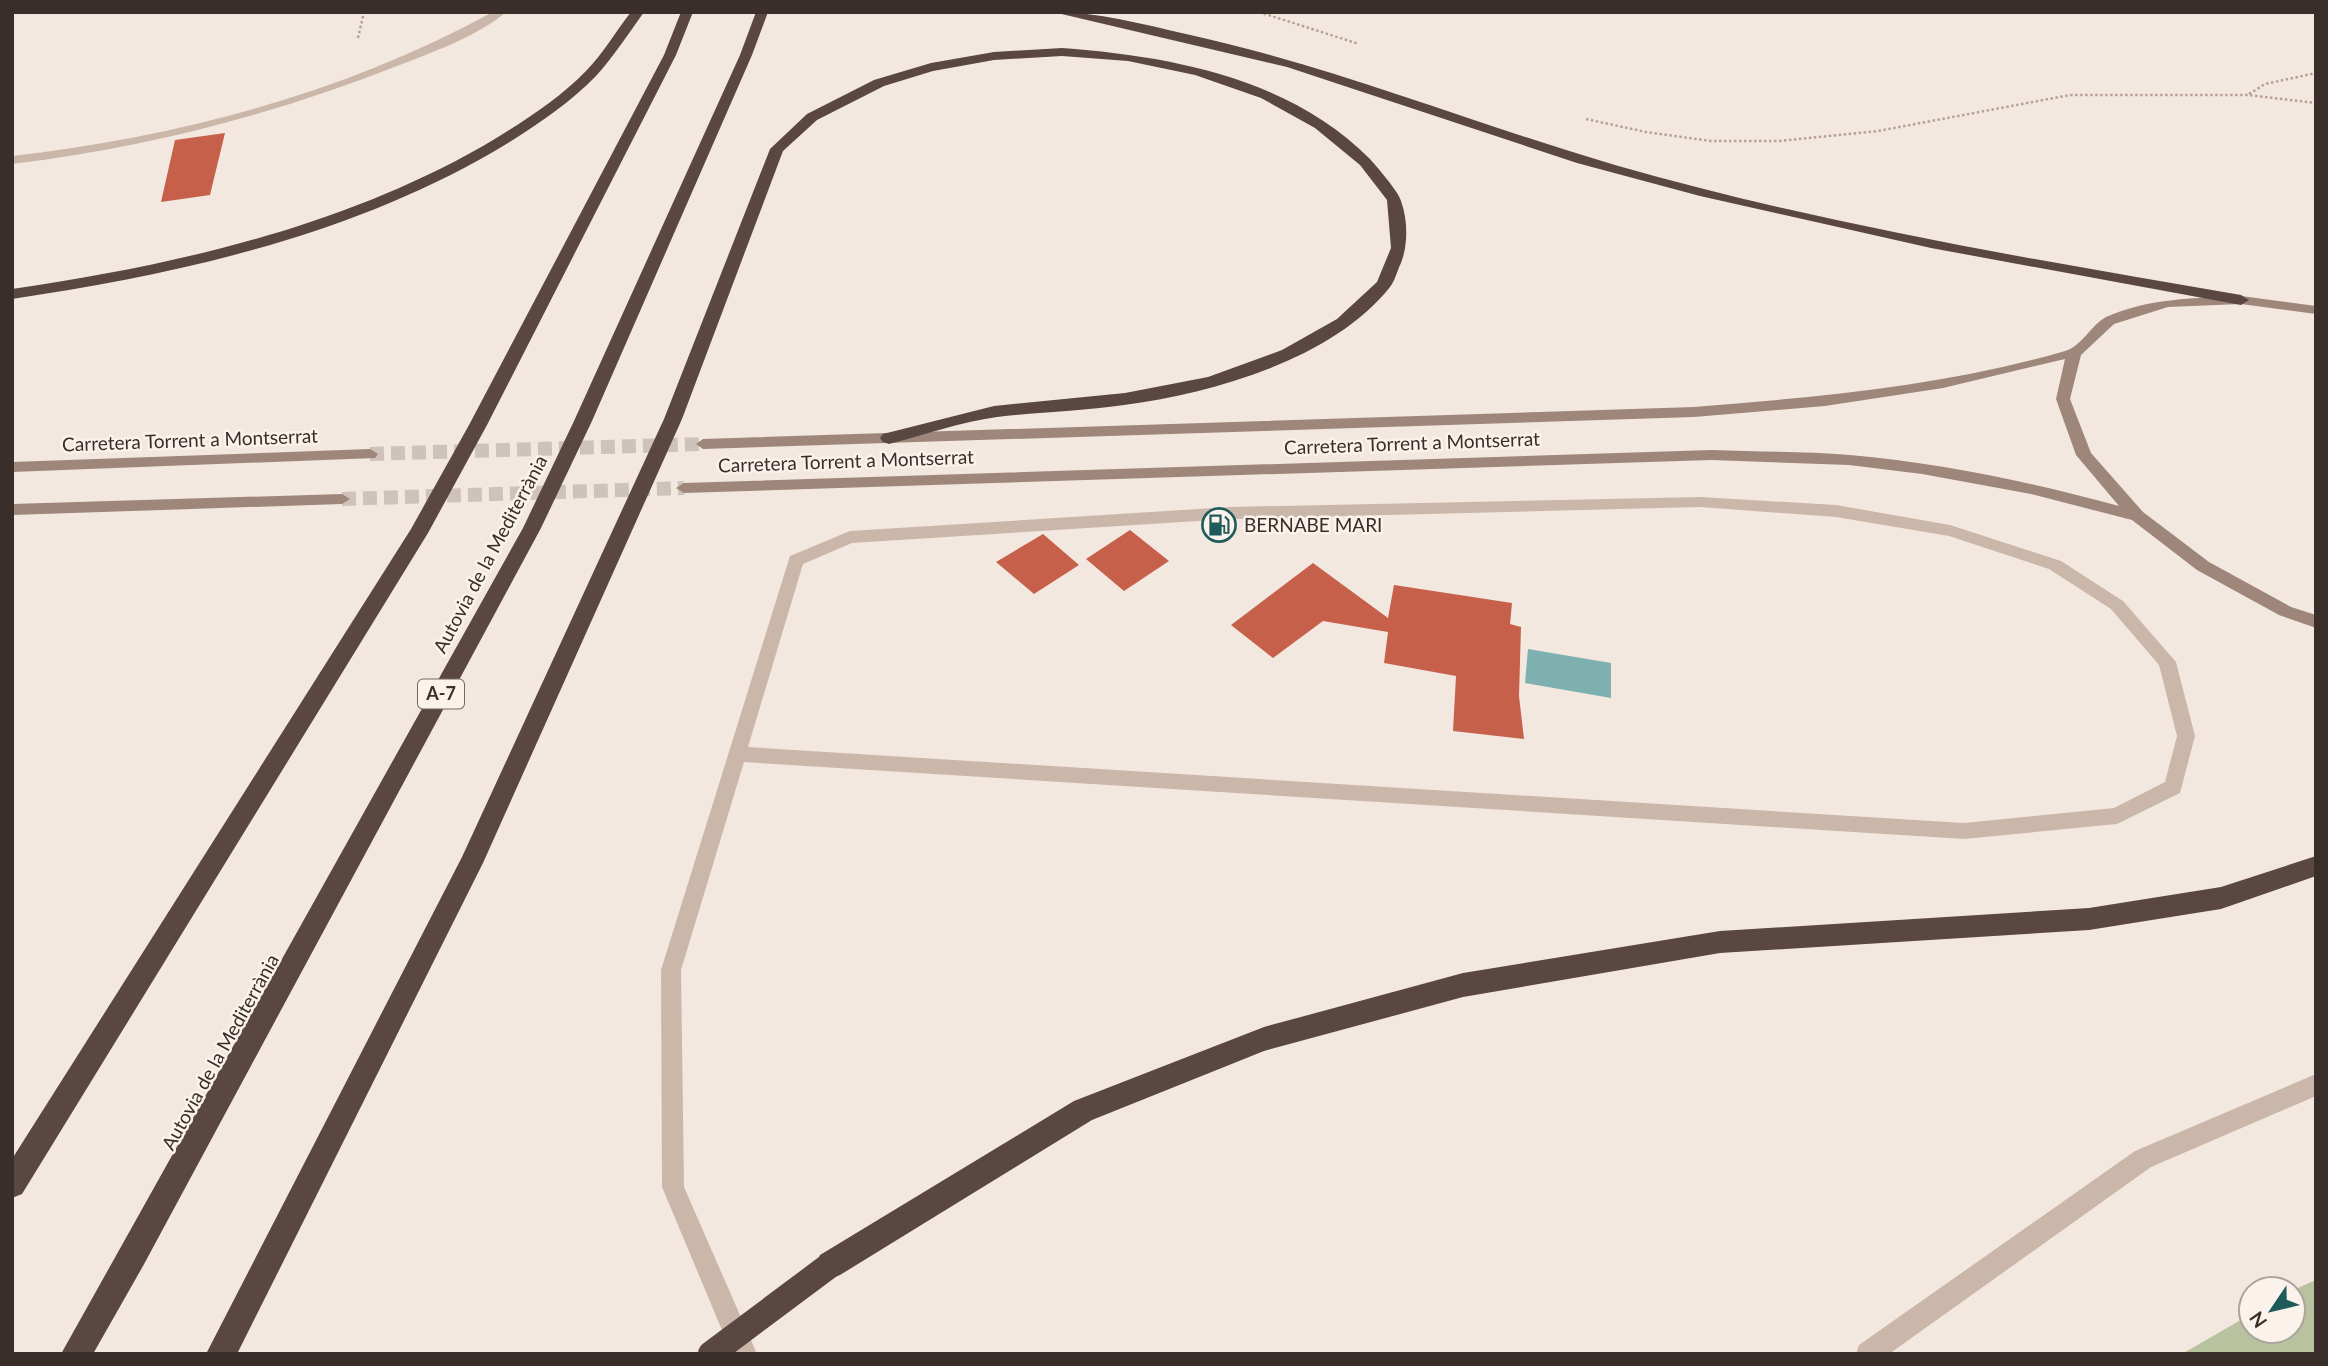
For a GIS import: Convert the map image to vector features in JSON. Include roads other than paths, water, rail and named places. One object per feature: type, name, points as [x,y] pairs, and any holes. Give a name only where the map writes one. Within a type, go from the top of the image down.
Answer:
[{"type":"highway","points":[[12,294],[148,272],[244,248],[335,219],[407,190],[477,157],[534,122],[589,78],[622,39],[638,12]]},
{"type":"highway","points":[[12,1184],[418,533],[478,425],[670,55],[687,12]]},
{"type":"highway","name":"Autovia de la Mediterrània","points":[[76,1354],[134,1256],[532,528],[583,421],[746,55],[762,12]]},
{"type":"highway","points":[[1059,12],[1201,39],[1295,65],[1483,129],[1622,171],[1790,215],[1987,256],[2241,300]]},
{"type":"highway","points":[[221,1354],[471,863],[673,419],[777,149],[812,117],[879,83],[931,67],[994,56],[1062,52],[1128,57],[1198,72],[1266,95],[1321,125],[1365,162],[1394,200],[1399,248],[1384,284],[1343,323],[1288,354],[1211,382],[1125,399],[994,412],[889,438]]},
{"type":"highway","points":[[711,1354],[830,1265],[1083,1110],[1264,1039],[1463,985],[1720,943],[2089,919],[2221,898],[2316,866]]},
{"type":"main road","points":[[2316,310],[2241,300],[2167,303],[2109,321],[2074,353],[2063,399],[2084,455],[2137,516],[2203,566],[2285,611],[2316,622]]},
{"type":"main road","name":"Carretera Torrent a Montserrat","points":[[703,444],[1694,412],[1825,401],[1930,385],[2074,353]]},
{"type":"main road","name":"Carretera Torrent a Montserrat","points":[[12,467],[370,454]]},
{"type":"main road","name":"Carretera Torrent a Montserrat","points":[[684,488],[1711,455],[1850,460],[1965,476],[2137,516]]},
{"type":"main road","points":[[12,510],[342,499]]},
{"type":"street","points":[[12,160],[47,156],[214,124],[322,92],[439,46],[500,12]]},
{"type":"street","points":[[737,754],[1964,831],[2117,816],[2173,787],[2186,736],[2167,662],[2117,605],[2055,565],[1950,531],[1836,511],[1700,502],[1230,513],[850,537],[796,560],[671,970],[673,1187],[745,1354]]},
{"type":"street","points":[[1868,1354],[2143,1159],[2316,1085]]},
{"type":"water","points":[[1528,649],[1611,663],[1611,698],[1525,683]]},
{"type":"tunnel","points":[[370,454],[703,444]]},
{"type":"tunnel","points":[[342,499],[684,488]]},
{"type":"place","name":"BERNABE MARI","points":[[1219,525]]}]
